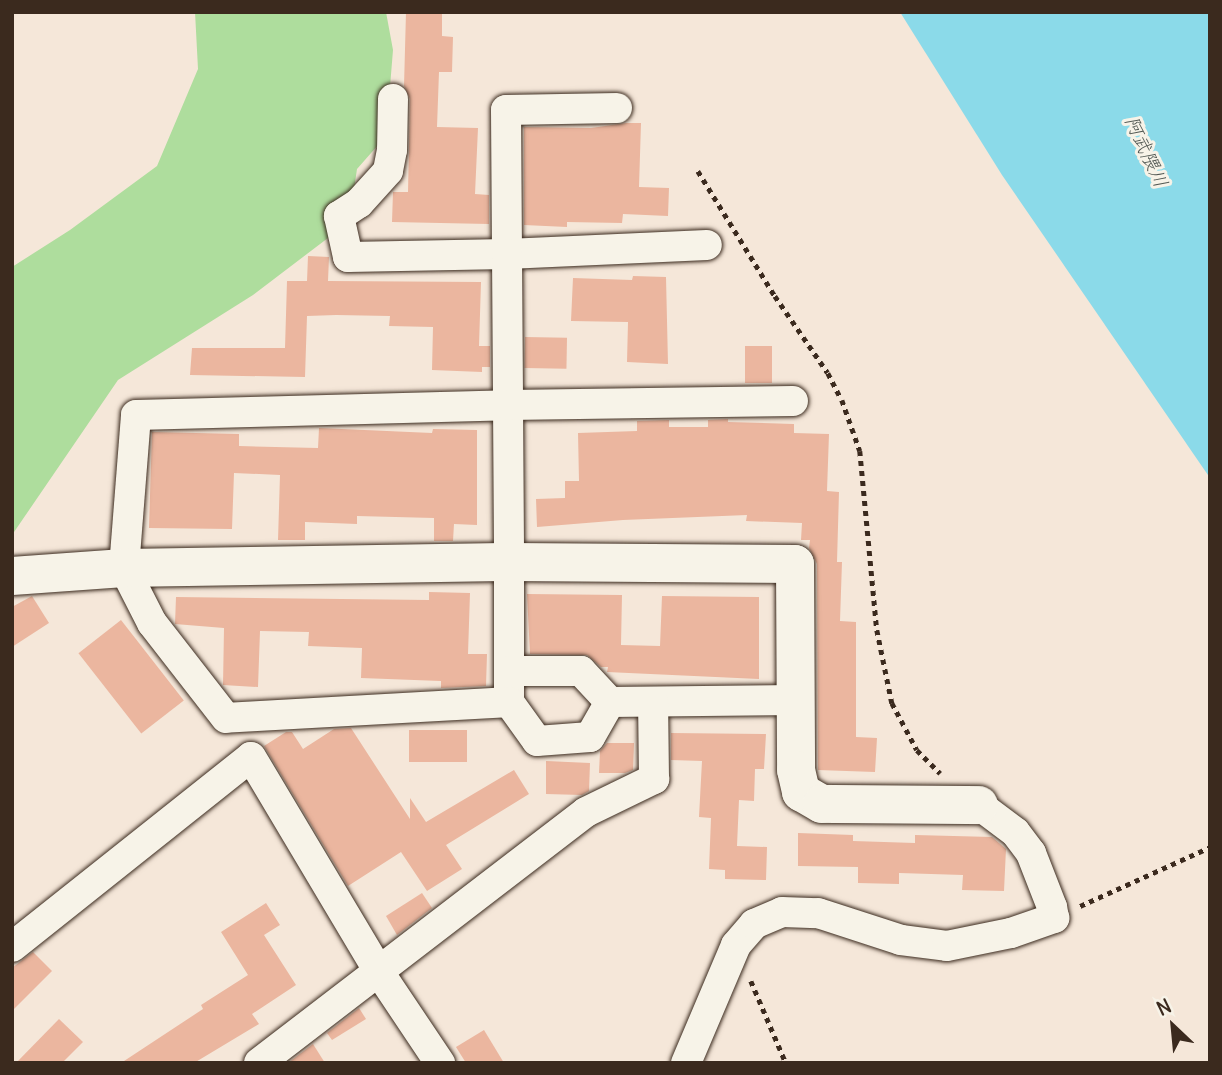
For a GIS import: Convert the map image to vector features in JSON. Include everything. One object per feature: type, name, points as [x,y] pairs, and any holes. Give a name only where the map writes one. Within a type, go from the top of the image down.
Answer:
[{"type":"street","points":[[393,99],[393,150],[388,171],[359,203],[339,216],[348,257],[507,254],[707,245]]},
{"type":"street","points":[[610,702],[590,737],[537,740],[509,702],[506,110],[617,108]]},
{"type":"street","points":[[440,1063],[379,971],[226,718],[152,622],[124,568],[136,415],[793,401]]},
{"type":"street","points":[[12,576],[124,568],[509,562],[794,564],[796,770],[801,792],[822,804],[979,805],[1015,832],[1031,853],[1054,918],[1011,933],[947,946],[901,940],[818,913],[782,912],[754,924],[736,945],[686,1063]]},
{"type":"street","points":[[509,671],[581,671],[610,702],[796,700]]},
{"type":"street","points":[[226,718],[509,702]]},
{"type":"street","points":[[259,1063],[586,813],[654,779],[653,702]]},
{"type":"street","points":[[12,947],[251,757]]},
{"type":"path","points":[[698,171],[775,296],[828,373],[842,400],[860,451],[877,630],[892,703],[917,750],[979,805]]},
{"type":"path","points":[[1054,918],[1210,847]]},
{"type":"path","points":[[736,945],[786,1063]]},
{"type":"green space","points":[[195,12],[386,12],[393,50],[386,136],[357,169],[349,222],[253,295],[118,380],[12,535],[12,267],[70,230],[157,166],[198,69]]},
{"type":"water","name":"阿武隈川","points":[[900,12],[1210,12],[1210,478],[1002,175]]},
{"type":"building","points":[[406,12],[442,12],[442,36],[453,37],[452,72],[439,72],[437,127],[478,128],[475,194],[489,195],[489,224],[392,222],[393,192],[408,192],[410,99],[404,86]]},
{"type":"building","points":[[641,123],[639,187],[669,188],[668,216],[623,214],[622,223],[567,222],[567,227],[524,225],[524,127],[591,128]]},
{"type":"building","points":[[308,256],[329,257],[328,281],[481,282],[479,346],[490,346],[490,367],[482,367],[482,372],[432,370],[433,327],[389,326],[390,316],[336,315],[307,316],[305,377],[190,375],[192,348],[285,348],[287,281],[307,281]]},
{"type":"building","points":[[633,276],[666,277],[668,364],[627,362],[628,322],[571,321],[573,278],[632,280]]},
{"type":"building","points":[[525,337],[567,338],[566,369],[524,368]]},
{"type":"building","points":[[745,346],[772,346],[772,383],[745,383]]},
{"type":"building","points":[[728,419],[728,422],[794,424],[794,433],[829,434],[827,491],[839,492],[837,562],[842,562],[840,621],[856,622],[856,737],[877,738],[875,772],[818,770],[817,564],[809,548],[810,540],[801,540],[802,523],[746,521],[747,515],[537,527],[536,499],[565,498],[565,481],[579,481],[578,433],[637,431],[637,421],[669,420],[669,427],[708,427],[708,420]]},
{"type":"building","points":[[319,428],[432,433],[433,429],[477,430],[477,525],[454,524],[453,541],[434,541],[434,518],[357,516],[357,524],[305,522],[305,540],[278,540],[280,475],[234,473],[232,529],[149,528],[152,432],[239,434],[239,446],[318,448]]},
{"type":"building","points":[[429,592],[470,593],[468,654],[487,654],[486,686],[441,688],[441,681],[361,678],[362,648],[308,646],[309,632],[260,631],[258,687],[223,685],[224,628],[175,624],[176,597],[429,600]]},
{"type":"building","points":[[527,594],[622,595],[621,645],[660,646],[662,596],[759,597],[759,679],[607,672],[608,667],[601,667],[587,655],[530,654]]},
{"type":"building","points":[[32,596],[49,623],[12,647],[12,607]]},
{"type":"building","points":[[121,620],[184,700],[141,734],[78,653]]},
{"type":"building","points":[[351,728],[410,819],[410,798],[426,822],[514,770],[529,794],[446,845],[462,869],[427,891],[401,852],[348,886],[264,746],[286,732],[292,732],[303,749],[334,729]]},
{"type":"building","points":[[409,730],[467,730],[467,762],[409,762]]},
{"type":"building","points":[[671,733],[766,734],[764,769],[755,769],[754,801],[739,800],[737,846],[767,847],[766,880],[725,879],[725,870],[709,869],[711,818],[699,817],[702,761],[671,760]]},
{"type":"building","points":[[607,743],[634,743],[633,770],[625,773],[599,773],[600,751]]},
{"type":"building","points":[[546,761],[590,763],[589,791],[582,795],[546,794]]},
{"type":"building","points":[[798,833],[853,835],[853,841],[915,843],[915,835],[992,837],[1006,849],[1004,891],[962,890],[963,875],[899,873],[899,884],[858,883],[858,867],[798,866]]},
{"type":"building","points":[[422,893],[432,908],[397,935],[386,916]]},
{"type":"building","points":[[266,903],[280,925],[264,935],[296,985],[252,1014],[259,1024],[194,1063],[121,1063],[203,1009],[201,1005],[248,975],[221,932]]},
{"type":"building","points":[[33,952],[52,971],[12,1011],[12,968]]},
{"type":"building","points":[[359,1008],[366,1019],[332,1040],[327,1033]]},
{"type":"building","points":[[59,1019],[83,1042],[62,1063],[16,1063]]},
{"type":"building","points":[[484,1030],[504,1063],[466,1063],[456,1047]]},
{"type":"building","points":[[313,1044],[325,1063],[288,1063]]}]
